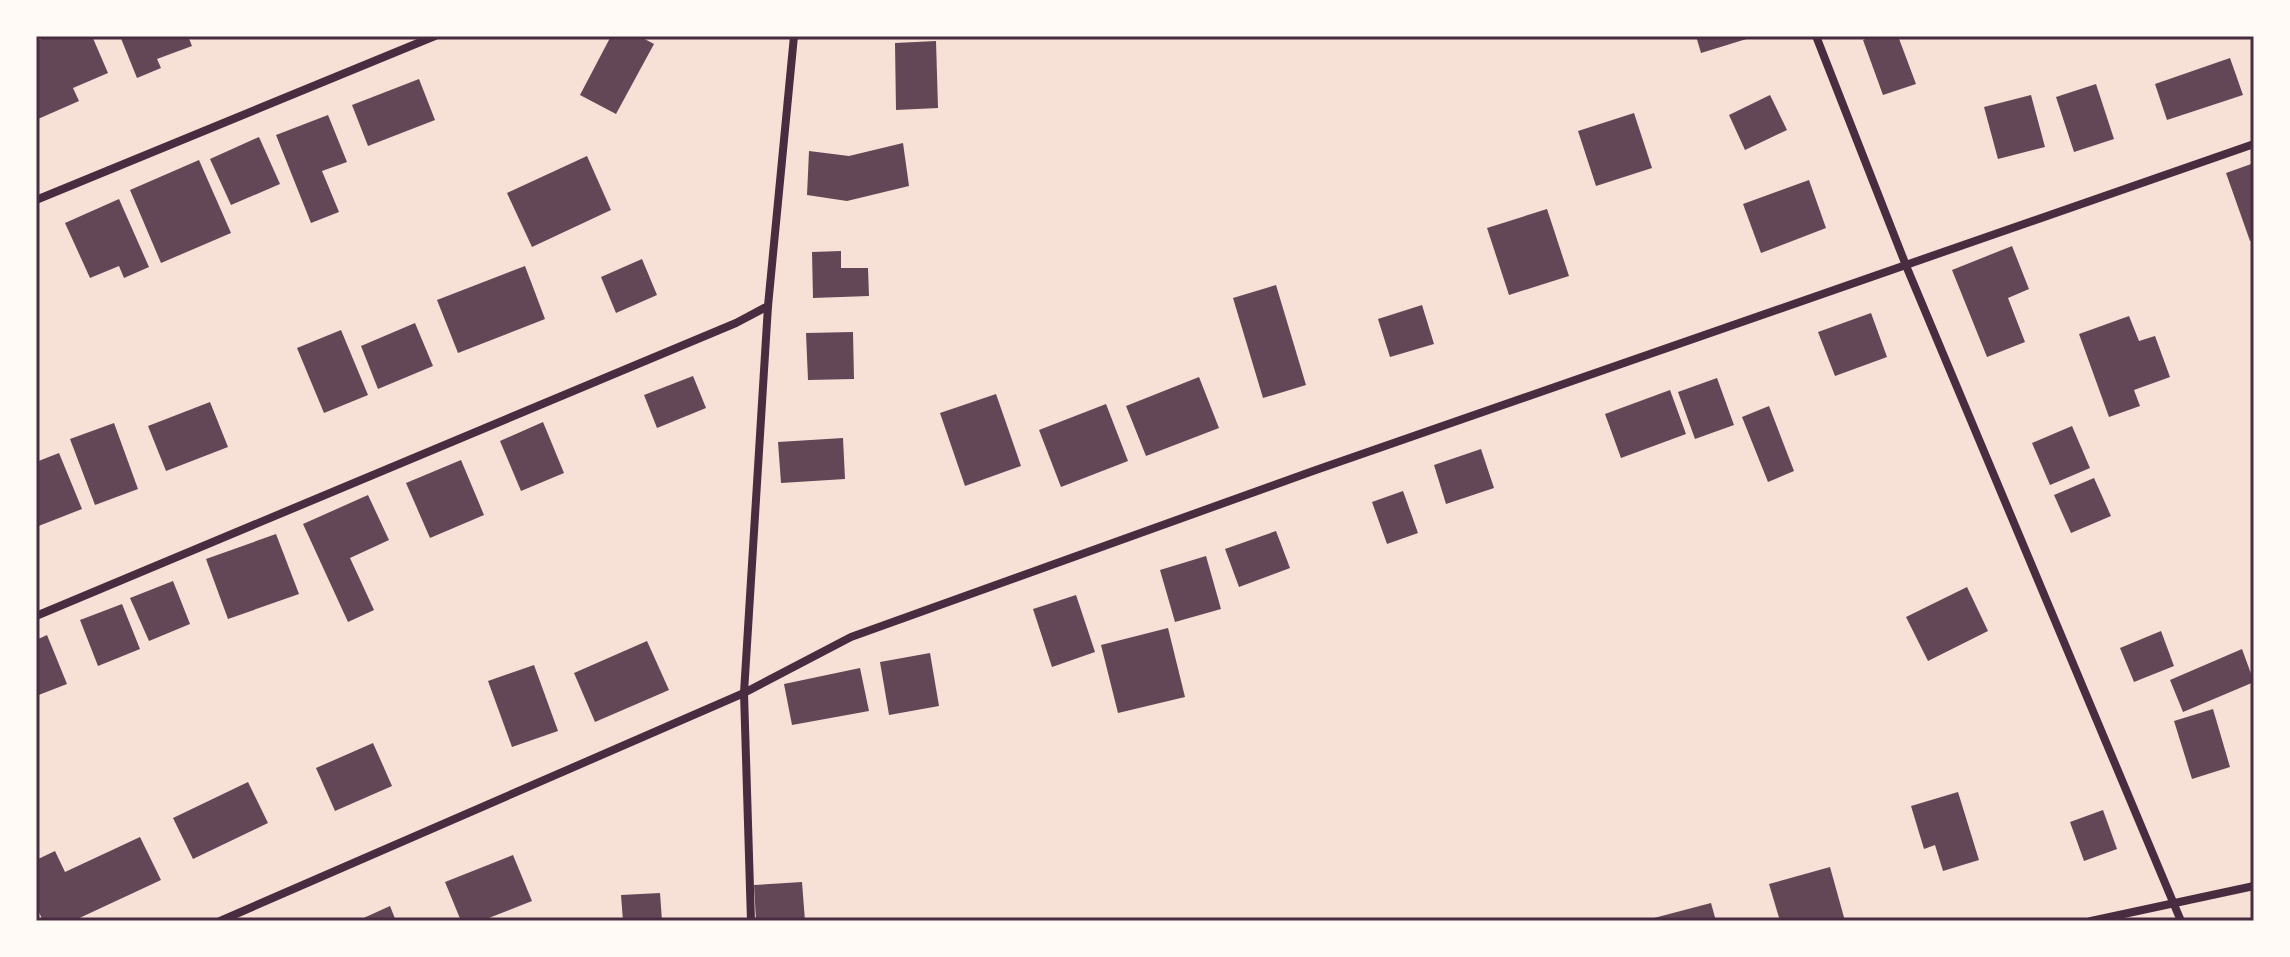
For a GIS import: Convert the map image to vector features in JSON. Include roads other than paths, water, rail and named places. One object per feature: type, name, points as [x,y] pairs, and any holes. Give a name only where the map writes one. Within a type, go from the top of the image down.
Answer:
[{"type":"street","points":[[36,200],[435,36]]},
{"type":"street","points":[[751,921],[744,693],[768,306],[794,36]]},
{"type":"street","points":[[1816,36],[1907,268],[2181,921]]},
{"type":"street","points":[[220,921],[744,693],[851,637],[1313,471],[1907,268],[2254,144]]},
{"type":"street","points":[[36,616],[721,329],[768,306]]},
{"type":"street","points":[[2091,921],[2254,886]]}]
